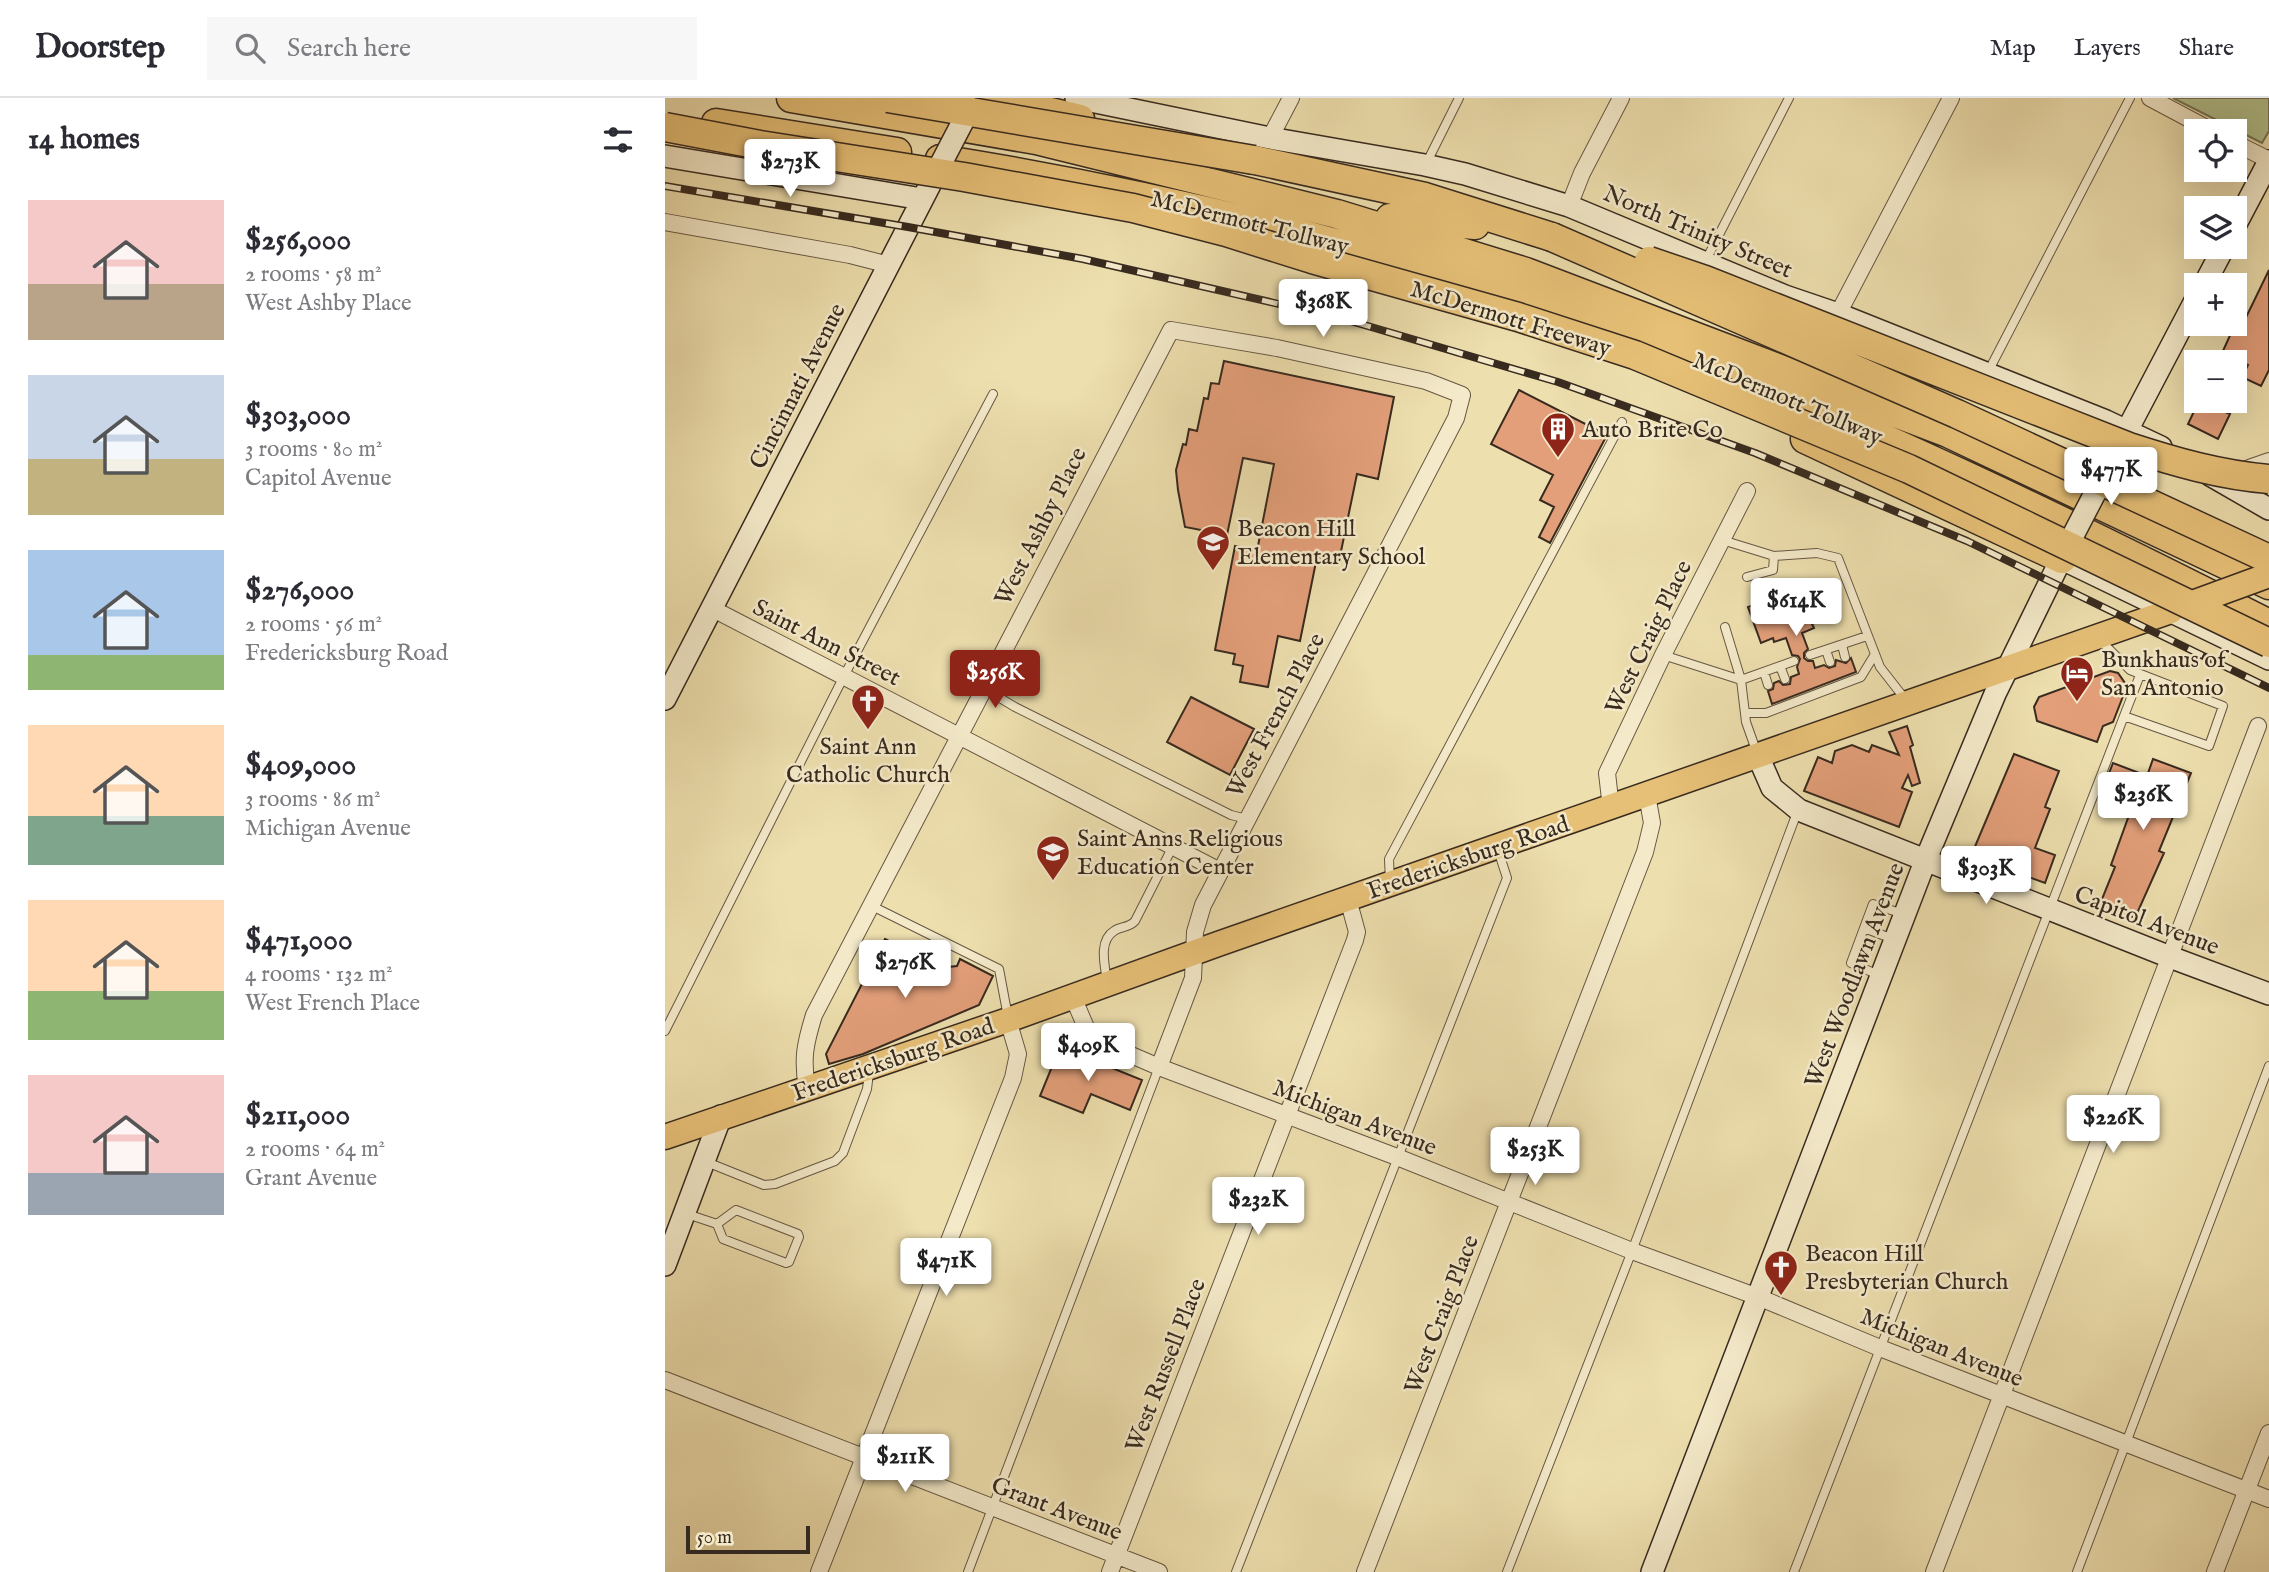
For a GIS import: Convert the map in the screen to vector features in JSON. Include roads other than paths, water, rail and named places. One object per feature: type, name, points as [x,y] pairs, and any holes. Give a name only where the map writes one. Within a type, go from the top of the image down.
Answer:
[{"type":"highway","name":"McDermott Tollway","points":[[791,98],[1036,140],[1337,214],[1526,272],[1948,433],[2269,585]]},
{"type":"highway","points":[[888,98],[1262,149]]},
{"type":"highway","points":[[979,101],[1262,149],[1552,237],[1631,255],[1705,280],[2129,447],[2188,466],[2246,478],[2269,479]]},
{"type":"highway","name":"McDermott Tollway","points":[[665,114],[1089,185],[1233,216],[1402,261],[1576,316],[1704,361],[2004,492],[2269,624]]},
{"type":"highway","name":"McDermott Freeway","points":[[665,127],[1133,208],[1226,232],[1312,260],[1518,317],[1635,355],[1896,464],[2269,643]]},
{"type":"highway","points":[[1337,214],[1478,225],[1627,256],[1784,296]]},
{"type":"highway","points":[[1552,237],[1957,414],[2269,559]]},
{"type":"highway","points":[[1402,261],[1639,359],[2065,553]]},
{"type":"main road","name":"Fredericksburg Road","points":[[665,1137],[1008,1020],[2269,575]]},
{"type":"street","name":"North Trinity Street","points":[[1076,98],[1144,107],[1262,149],[1425,165],[1465,174],[1569,206],[1784,296],[1838,314],[1987,373],[2235,490],[2269,509]]},
{"type":"street","points":[[1262,149],[1291,98]]},
{"type":"street","points":[[1569,206],[1582,173],[1621,98]]},
{"type":"street","points":[[1838,314],[1951,98]]},
{"type":"street","points":[[2150,98],[2189,119]]},
{"type":"street","name":"Cincinnati Avenue","points":[[665,699],[935,175],[979,101]]},
{"type":"street","points":[[2247,149],[2269,160],[2247,203]]},
{"type":"street","points":[[665,156],[922,200]]},
{"type":"street","points":[[665,222],[850,255],[889,265]]},
{"type":"street","name":"West Woodlawn Avenue","points":[[1652,1572],[1926,859],[2008,668],[2184,322]]},
{"type":"street","name":"West French Place","points":[[1159,1067],[1193,978],[1196,923],[1220,871],[1456,418],[1462,395],[1426,381],[1291,351],[1171,330]]},
{"type":"street","name":"West Ashby Place","points":[[807,1088],[805,1044],[814,1015],[1171,330]]},
{"type":"street","points":[[2235,490],[2249,468],[2269,460]]},
{"type":"street","name":"West Craig Place","points":[[1611,808],[1607,773],[1663,655],[1747,491]]},
{"type":"street","points":[[2065,553],[2179,608],[2269,659]]},
{"type":"street","name":"Saint Ann Street","points":[[712,608],[1220,871]]},
{"type":"street","points":[[1934,1572],[2258,726]]},
{"type":"street","name":"Capitol Avenue","points":[[1758,756],[1772,788],[1799,810],[2269,994]]},
{"type":"street","name":"West Craig Place","points":[[1365,1572],[1645,852],[1652,823],[1647,795]]},
{"type":"street","name":"West Russell Place","points":[[1110,1572],[1355,940],[1357,932],[1348,899]]},
{"type":"street","name":"Michigan Avenue","points":[[1073,997],[1088,1032],[1101,1042],[1159,1067],[1397,1157],[1632,1251],[1758,1297],[1880,1348],[2269,1499]]},
{"type":"street","points":[[819,1572],[1013,1078],[1018,1054],[1008,1020]]},
{"type":"street","points":[[665,1265],[721,1116]]},
{"type":"street","name":"Grant Avenue","points":[[665,1380],[1159,1572]]},
{"type":"street","points":[[2215,1572],[2269,1433]]},
{"type":"lane","points":[[1425,165],[1459,98]]},
{"type":"lane","points":[[1705,262],[1789,98]]},
{"type":"lane","points":[[1987,373],[2130,98]]},
{"type":"lane","points":[[665,1031],[844,676],[993,394]]},
{"type":"lane","points":[[1390,884],[1389,859],[1622,422]]},
{"type":"lane","points":[[1722,540],[1774,555],[1817,553],[1838,558],[1879,667],[1908,703]]},
{"type":"lane","points":[[1747,578],[1773,570],[1774,555]]},
{"type":"lane","points":[[1725,627],[1741,680],[1745,713],[1758,756]]},
{"type":"lane","points":[[1810,655],[1867,636]]},
{"type":"lane","points":[[2096,636],[2130,670],[2223,706],[2209,746],[2124,716]]},
{"type":"lane","points":[[1842,645],[1845,657]]},
{"type":"lane","points":[[1826,650],[1831,662]]},
{"type":"lane","points":[[1745,713],[1766,712],[1777,705],[1838,682],[1861,677],[1875,654]]},
{"type":"lane","points":[[1663,655],[1741,680],[1794,661]]},
{"type":"lane","points":[[1780,666],[1784,679]]},
{"type":"lane","points":[[1764,672],[1768,685]]},
{"type":"lane","points":[[1794,1572],[2140,675]]},
{"type":"lane","points":[[985,689],[1015,707],[1219,809],[1247,819]]},
{"type":"lane","points":[[1507,1572],[1799,810]]},
{"type":"lane","points":[[1107,984],[1105,943],[1115,930],[1130,926],[1135,921],[1173,846]]},
{"type":"lane","points":[[1236,1572],[1507,878],[1497,847]]},
{"type":"lane","points":[[1882,976],[1851,964],[1864,929],[1874,904],[1905,915]]},
{"type":"lane","points":[[872,906],[999,969],[1008,1020]]},
{"type":"lane","points":[[1864,929],[1895,940]]},
{"type":"lane","points":[[704,1161],[764,1185],[775,1184],[835,1161],[843,1153],[867,1089],[870,1066]]},
{"type":"lane","points":[[2077,1572],[2269,1066]]},
{"type":"lane","points":[[968,1572],[1159,1067]]},
{"type":"lane","points":[[685,1213],[717,1224],[723,1239],[786,1263],[789,1262],[799,1237],[798,1234],[736,1210],[717,1224]]},
{"type":"railway","points":[[665,186],[1083,259],[1344,319],[1558,382],[1755,453],[1967,541],[2269,688]]},
{"type":"place","name":"Auto Brite Co","points":[[1558,459]]},
{"type":"place","name":"Beacon Hill Elementary School","points":[[1213,572]]},
{"type":"place","name":"Bunkhaus of San Antonio","points":[[2077,703]]},
{"type":"place","name":"Saint Ann Catholic Church","points":[[868,731]]},
{"type":"place","name":"Saint Anns Religious Education Center","points":[[1053,882]]},
{"type":"place","name":"Beacon Hill Presbyterian Church","points":[[1781,1297]]}]
